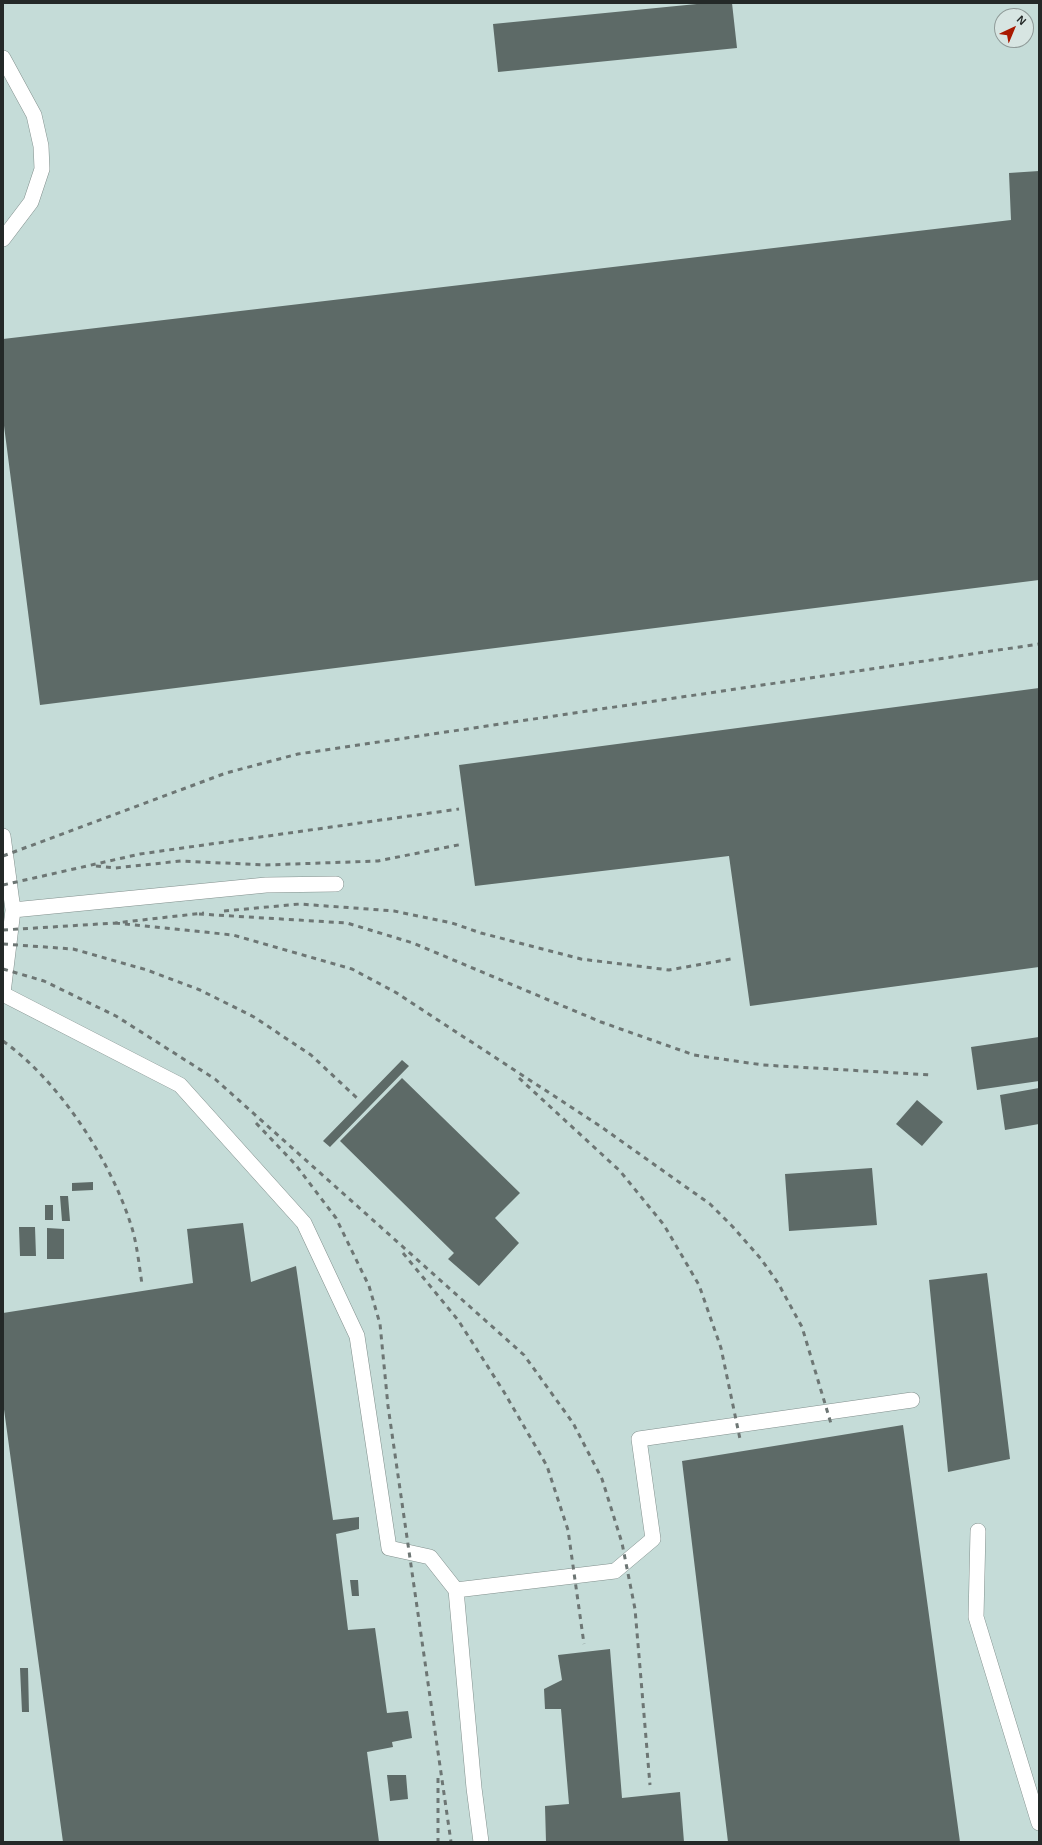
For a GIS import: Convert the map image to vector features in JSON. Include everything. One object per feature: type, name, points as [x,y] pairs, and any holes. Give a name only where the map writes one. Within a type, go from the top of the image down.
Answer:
[{"type":"lane","points":[[3,58],[34,115],[41,146],[42,169],[31,202],[3,239]]},
{"type":"lane","points":[[3,836],[13,910],[3,994],[180,1085],[304,1223],[357,1336],[389,1548],[430,1557],[456,1590],[474,1788],[482,1842]]},
{"type":"lane","points":[[13,910],[266,885],[336,884]]},
{"type":"lane","points":[[456,1590],[615,1571],[653,1539],[640,1439],[912,1400]]},
{"type":"lane","points":[[978,1531],[976,1617],[1039,1823]]},
{"type":"shaded area","points":[[3,3],[1039,3],[1039,1842],[3,1842]]},
{"type":"building","points":[[707,3],[732,3],[737,48],[498,72],[493,24]]},
{"type":"building","points":[[1039,171],[1039,580],[40,705],[3,418],[3,339],[1011,220],[1009,173]]},
{"type":"building","points":[[1039,688],[1039,967],[750,1006],[729,856],[475,886],[459,765]]},
{"type":"building","points":[[1039,1037],[1039,1081],[977,1090],[971,1047]]},
{"type":"building","points":[[402,1060],[409,1066],[330,1147],[323,1141]]},
{"type":"building","points":[[402,1078],[520,1193],[495,1218],[519,1243],[479,1286],[448,1259],[454,1253],[340,1141]]},
{"type":"building","points":[[1039,1088],[1039,1124],[1005,1130],[1000,1095]]},
{"type":"building","points":[[917,1100],[943,1122],[922,1146],[896,1124]]},
{"type":"building","points":[[872,1168],[877,1225],[789,1231],[785,1174]]},
{"type":"building","points":[[93,1182],[93,1190],[72,1191],[72,1183]]},
{"type":"building","points":[[60,1196],[68,1196],[70,1221],[62,1221]]},
{"type":"building","points":[[45,1205],[53,1205],[53,1220],[45,1220]]},
{"type":"building","points":[[243,1223],[251,1282],[296,1266],[333,1520],[359,1517],[359,1529],[336,1534],[348,1630],[375,1628],[387,1713],[408,1711],[412,1738],[392,1742],[393,1747],[367,1752],[379,1842],[63,1842],[3,1402],[3,1313],[193,1283],[187,1229]]},
{"type":"building","points":[[19,1227],[35,1227],[36,1256],[20,1256]]},
{"type":"building","points":[[47,1228],[64,1229],[64,1259],[47,1259]]},
{"type":"building","points":[[987,1273],[1010,1459],[948,1472],[929,1280]]},
{"type":"building","points":[[903,1425],[960,1842],[728,1842],[682,1461]]},
{"type":"building","points":[[350,1580],[358,1580],[359,1596],[352,1596]]},
{"type":"building","points":[[610,1649],[622,1798],[680,1792],[684,1842],[546,1842],[545,1806],[569,1804],[561,1709],[545,1709],[544,1689],[562,1680],[558,1655]]},
{"type":"building","points":[[20,1668],[28,1668],[29,1712],[22,1712]]},
{"type":"building","points":[[387,1775],[406,1775],[408,1799],[390,1801]]},
{"type":"railway","points":[[3,856],[226,773],[298,754],[1039,644]]},
{"type":"railway","points":[[3,885],[140,854],[459,809]]},
{"type":"railway","points":[[96,866],[115,868],[181,861],[265,865],[378,861],[463,844]]},
{"type":"railway","points":[[224,911],[300,904],[394,911],[452,923],[481,933],[581,959],[669,970],[731,959]]},
{"type":"railway","points":[[3,930],[115,923],[204,913]]},
{"type":"railway","points":[[199,914],[347,923],[413,943],[601,1022],[694,1055],[763,1065],[932,1075]]},
{"type":"railway","points":[[115,923],[233,935],[352,969],[395,992],[600,1126],[710,1204],[733,1227],[761,1259],[778,1283],[802,1327],[832,1427]]},
{"type":"railway","points":[[3,944],[73,949],[147,970],[200,990],[254,1017],[311,1055],[358,1099]]},
{"type":"railway","points":[[3,969],[44,981],[116,1016],[215,1079],[524,1355],[573,1423],[602,1479],[622,1543],[635,1609],[650,1785]]},
{"type":"railway","points":[[3,1041],[44,1077],[63,1099],[96,1148],[122,1200],[131,1225],[142,1284]]},
{"type":"railway","points":[[519,1078],[620,1171],[664,1225],[699,1285],[721,1348],[740,1439]]},
{"type":"railway","points":[[256,1123],[295,1164],[336,1218],[369,1286],[380,1324],[388,1406],[451,1842]]},
{"type":"railway","points":[[403,1253],[458,1320],[504,1392],[547,1466],[568,1530],[584,1644]]},
{"type":"railway","points":[[438,1778],[438,1842]]}]
